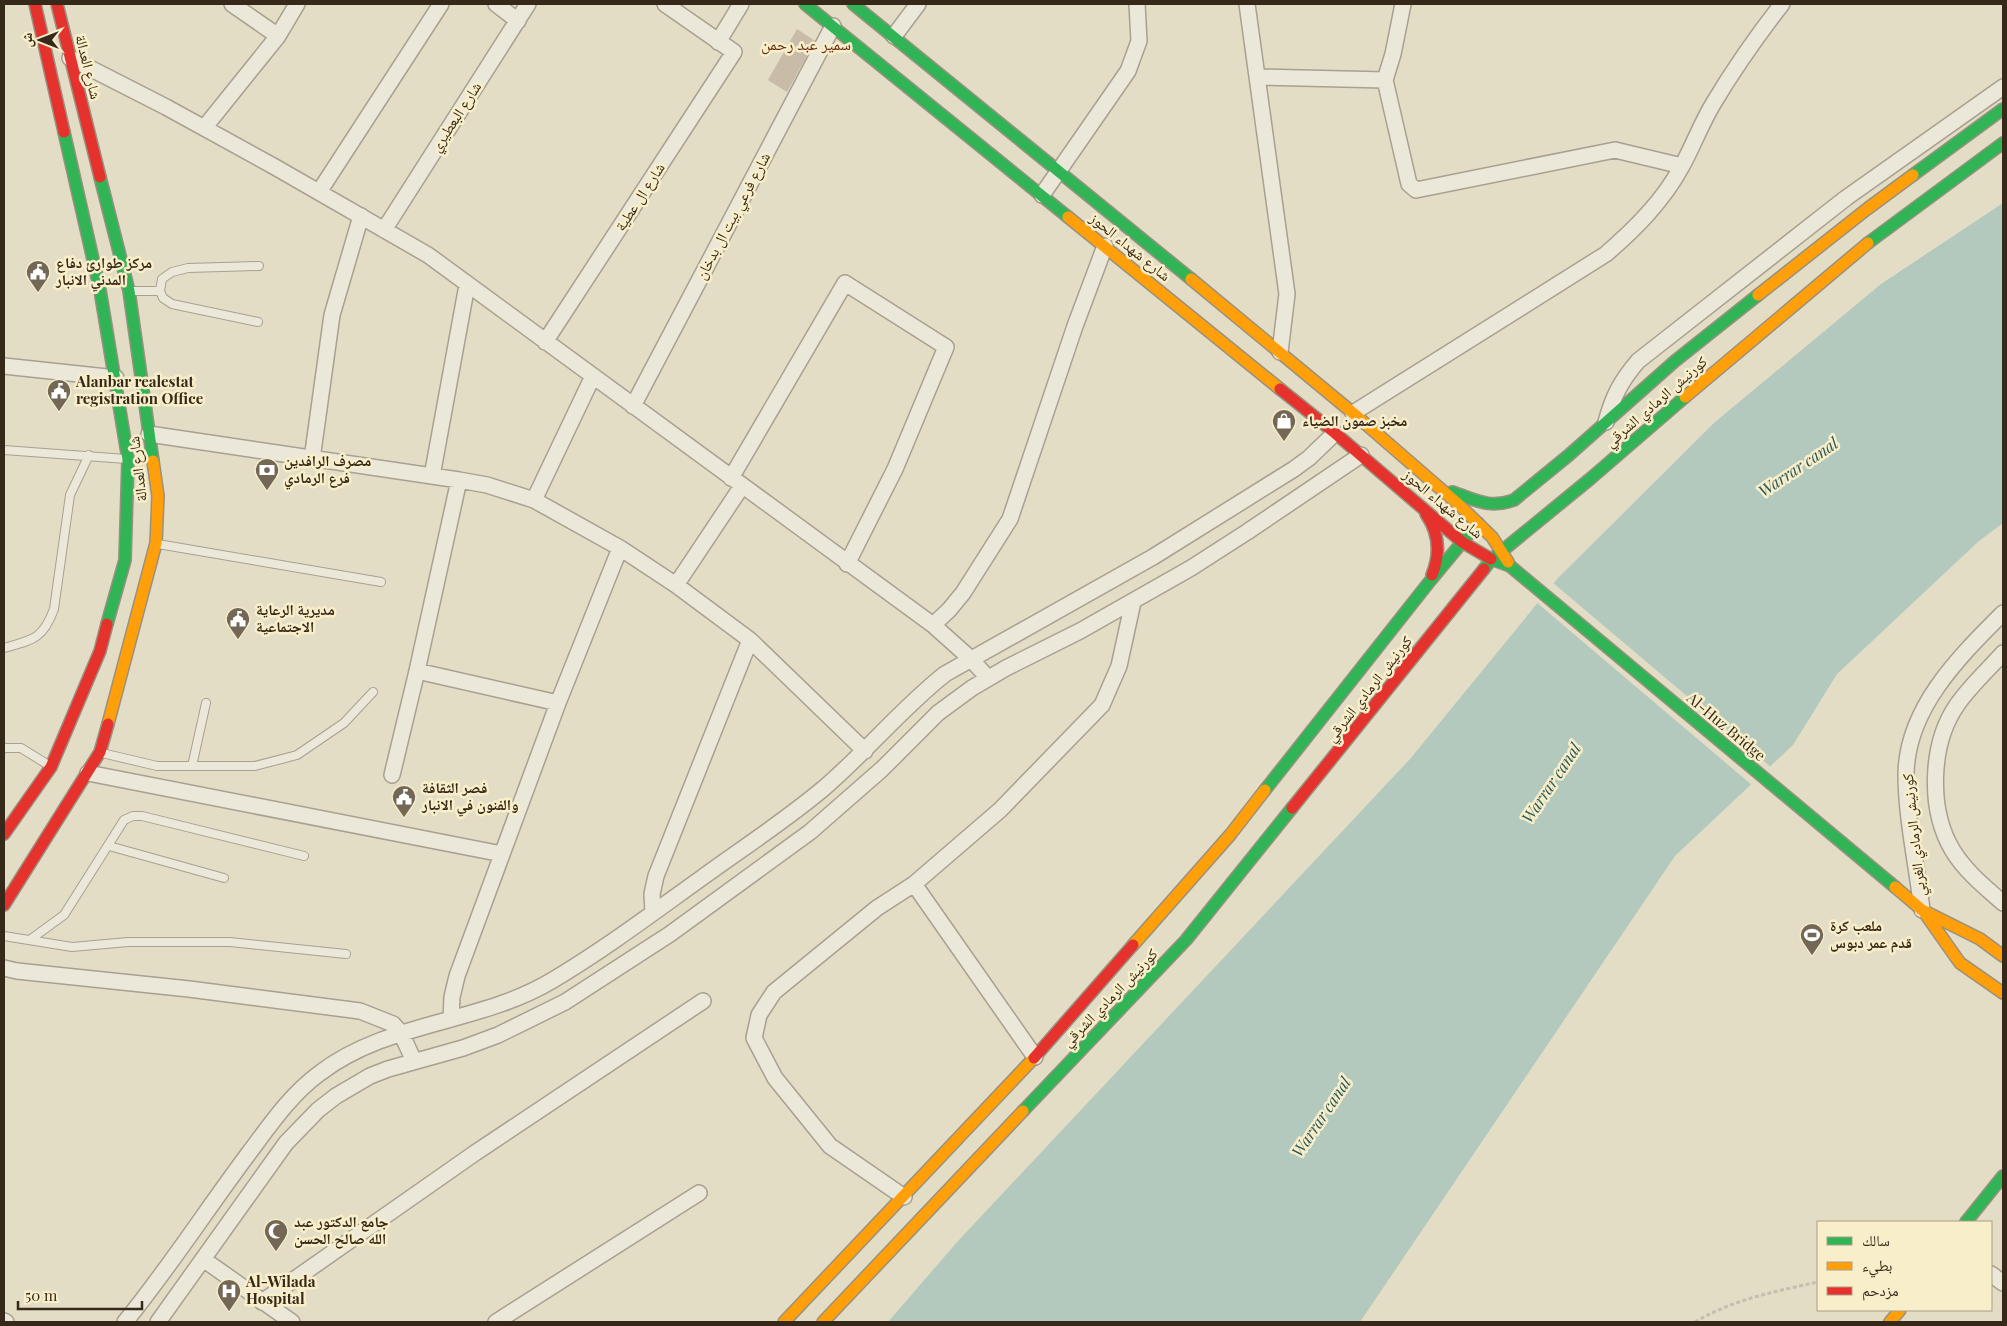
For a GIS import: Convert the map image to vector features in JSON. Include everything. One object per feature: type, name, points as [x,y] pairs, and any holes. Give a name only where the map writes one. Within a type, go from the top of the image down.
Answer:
[{"type":"main road","name":"شارع العدالة","points":[[4,834],[52,768],[100,651],[125,560],[128,459],[116,378],[100,290],[35,4]]},
{"type":"main road","name":"شارع العدالة","points":[[4,905],[100,752],[156,543],[158,496],[129,291],[57,4]]},
{"type":"main road","name":"شارع شهداء الحوز","points":[[805,4],[1361,454],[1462,542],[1478,553],[1510,566]]},
{"type":"main road","name":"شارع شهداء الحوز","points":[[853,4],[1059,170],[1353,412],[1478,523],[1502,550],[1510,566]]},
{"type":"main road","points":[[23,6],[41,27]]},
{"type":"main road","name":"كورنيش الرمادي الشرقي","points":[[1440,488],[1482,504],[1496,506],[1514,500],[1571,458],[1606,422],[1675,361],[1867,209],[2003,110]]},
{"type":"main road","name":"كورنيش الرمادي الشرقي","points":[[784,1322],[818,1311],[1186,940],[1502,550],[1881,232],[2003,143]]},
{"type":"main road","points":[[1423,510],[1430,519],[1437,539],[1437,560],[1430,581]]},
{"type":"main road","name":"كورنيش الرمادي الشرقي","points":[[818,1311],[904,1197],[1035,1057],[1230,834],[1478,523]]},
{"type":"main road","name":"Al-Huz Bridge","points":[[1510,566],[1922,910]]},
{"type":"main road","points":[[1922,910],[1980,939],[2003,956]]},
{"type":"main road","points":[[1922,910],[1960,963],[2003,993]]},
{"type":"main road","points":[[1967,1221],[2003,1176]]},
{"type":"main road","points":[[1890,1322],[1899,1311]]},
{"type":"street","points":[[232,4],[278,36]]},
{"type":"street","points":[[204,128],[278,36],[297,4]]},
{"type":"street","points":[[319,192],[441,4]]},
{"type":"street","points":[[496,4],[518,21]]},
{"type":"street","name":"شارع البعطيري","points":[[384,230],[528,4]]},
{"type":"street","points":[[665,4],[718,42],[741,4]]},
{"type":"street","points":[[894,36],[918,4]]},
{"type":"street","points":[[1042,195],[1128,71],[1139,42],[1137,4]]},
{"type":"street","points":[[1247,4],[1288,294],[1280,352]]},
{"type":"street","points":[[1403,4],[1386,80],[1409,184],[1416,190],[1615,150],[1682,166]]},
{"type":"street","points":[[1353,412],[1606,254],[1636,229],[1661,200],[1682,166],[1717,98],[1747,49],[1782,4]]},
{"type":"street","name":"شارع فرعي بيت ال بدخان","points":[[633,406],[833,26]]},
{"type":"street","name":"شارع ال عطية","points":[[545,342],[734,52],[718,42]]},
{"type":"street","points":[[70,58],[204,128],[428,256],[933,625],[971,659],[988,678]]},
{"type":"street","points":[[1257,77],[1386,80]]},
{"type":"street","points":[[1606,422],[1612,399],[1623,379],[1638,361],[1846,198],[2003,87]]},
{"type":"street","points":[[312,459],[332,315],[361,216]]},
{"type":"street","points":[[933,625],[960,598],[1010,519],[1066,353],[1105,246]]},
{"type":"street","points":[[676,585],[736,482],[845,283],[946,347],[895,469],[847,564]]},
{"type":"street","points":[[432,476],[467,285]]},
{"type":"street","points":[[4,366],[116,378]]},
{"type":"street","points":[[534,500],[592,376]]},
{"type":"street","points":[[126,1322],[256,1143],[304,1086],[330,1066],[360,1049],[401,1033],[493,1007],[553,980],[653,913],[795,811],[829,784],[934,684],[971,659],[1161,552],[1294,469],[1335,433]]},
{"type":"street","points":[[149,434],[459,480],[486,485],[534,500],[620,548],[676,585],[750,640],[865,751]]},
{"type":"street","points":[[158,1322],[286,1143],[318,1110],[336,1096],[361,1081],[388,1069],[463,1048],[532,1020],[565,1002],[663,939],[810,832],[882,769],[938,713],[988,678],[1133,602],[1247,532],[1361,454]]},
{"type":"street","points":[[392,775],[459,480]]},
{"type":"street","points":[[451,1019],[452,997],[457,976],[558,704],[620,548]]},
{"type":"street","points":[[904,1197],[830,1146],[775,1078],[754,1038],[759,1015],[774,992],[877,908],[914,884],[1000,810],[1102,705],[1119,666],[1133,602]]},
{"type":"street","name":"كورنيش الرمادي الغربي","points":[[1922,910],[1906,773],[1910,747],[1917,722],[1929,698],[1980,636],[2003,613]]},
{"type":"street","points":[[653,913],[652,894],[656,876],[750,640]]},
{"type":"street","name":"كورنيش الرمادي الغربي","points":[[2002,899],[1968,871],[1952,850],[1942,825],[1935,774],[1938,750],[1946,726],[1958,705],[2003,653]]},
{"type":"street","points":[[417,671],[558,704]]},
{"type":"street","points":[[88,772],[502,854]]},
{"type":"street","points":[[914,884],[1035,1057]]},
{"type":"street","points":[[4,968],[348,1008],[393,1024],[401,1033],[414,1061]]},
{"type":"street","points":[[262,1302],[475,1153],[703,1002]]},
{"type":"street","points":[[496,1322],[699,1192]]},
{"type":"street","points":[[203,1259],[292,1322]]},
{"type":"street","points":[[1992,1275],[2003,1283]]},
{"type":"lane","points":[[258,322],[172,304],[163,298],[160,291],[162,279],[172,272],[188,268],[259,266]]},
{"type":"lane","points":[[129,291],[160,291]]},
{"type":"lane","points":[[4,450],[128,459]]},
{"type":"lane","points":[[4,648],[26,642],[40,634],[48,624],[54,609],[70,495],[89,455]]},
{"type":"lane","points":[[156,543],[381,582]]},
{"type":"lane","points":[[100,752],[157,766],[255,766],[296,755],[344,723],[373,692]]},
{"type":"lane","points":[[192,766],[206,703]]},
{"type":"lane","points":[[4,748],[21,748],[52,768]]},
{"type":"lane","points":[[31,939],[64,915],[124,820],[132,816],[142,816],[304,856]]},
{"type":"lane","points":[[109,846],[224,878]]},
{"type":"lane","points":[[4,936],[72,947],[128,942],[230,942],[346,954]]},
{"type":"path","points":[[1695,1322],[1704,1316],[1749,1299],[1817,1282]]},
{"type":"water","name":"Warrar canal","points":[[2003,203],[2003,523],[1979,541],[1837,674],[1793,745],[1675,856],[1360,1322],[888,1322],[958,1241],[1410,759],[1558,578],[1715,422],[1881,284]]},
{"type":"pier","points":[[1552,582],[1772,768],[1753,786],[1536,602]]},
{"type":"building","name":"سمير عبد رحمن","points":[[797,29],[815,41],[787,92],[768,80]]},
{"type":"traffic: fast","points":[[805,4],[1068,217]]},
{"type":"traffic: fast","points":[[853,4],[1191,279]]},
{"type":"traffic: fast","points":[[1913,175],[2003,109]]},
{"type":"traffic: fast","points":[[64,132],[100,290],[128,459],[125,560],[107,624]]},
{"type":"traffic: fast","points":[[1868,243],[2003,143]]},
{"type":"traffic: fast","points":[[100,177],[129,291],[153,461]]},
{"type":"traffic: fast","points":[[1452,492],[1490,504],[1514,500],[1569,455],[1675,361],[1758,295]]},
{"type":"traffic: fast","points":[[1484,569],[1491,560],[1590,479],[1685,397]]},
{"type":"traffic: fast","points":[[1265,790],[1478,523]]},
{"type":"traffic: fast","points":[[1491,559],[1510,566],[1895,887]]},
{"type":"traffic: fast","points":[[1023,1111],[1186,940],[1292,808]]},
{"type":"traffic: fast","points":[[1967,1221],[2003,1176]]},
{"type":"traffic: slow","points":[[1758,295],[1913,175]]},
{"type":"traffic: slow","points":[[1068,217],[1280,389]]},
{"type":"traffic: slow","points":[[1685,397],[1868,243]]},
{"type":"traffic: slow","points":[[1191,279],[1353,413],[1458,504],[1492,537],[1508,562]]},
{"type":"traffic: slow","points":[[108,724],[156,543],[158,496],[153,461]]},
{"type":"traffic: slow","points":[[1133,945],[1230,835],[1265,790]]},
{"type":"traffic: slow","points":[[1895,887],[1922,910],[1980,939],[2003,956]]},
{"type":"traffic: slow","points":[[1924,912],[1960,963],[2003,993]]},
{"type":"traffic: slow","points":[[784,1322],[1034,1058]]},
{"type":"traffic: slow","points":[[823,1322],[1023,1111]]},
{"type":"traffic: slow","points":[[1890,1322],[1899,1311]]},
{"type":"traffic: jam","points":[[35,4],[64,132]]},
{"type":"traffic: jam","points":[[57,4],[100,177]]},
{"type":"traffic: jam","points":[[1280,389],[1335,433],[1462,542],[1491,559]]},
{"type":"traffic: jam","points":[[1426,514],[1434,528],[1437,543],[1437,559],[1432,575]]},
{"type":"traffic: jam","points":[[1292,808],[1484,569]]},
{"type":"traffic: jam","points":[[4,834],[51,767],[100,651],[107,624]]},
{"type":"traffic: jam","points":[[4,905],[100,752],[108,724]]},
{"type":"traffic: jam","points":[[1034,1058],[1133,945]]},
{"type":"place","name":"مركز طوارئ دفاع المدني الانبار","points":[[38,293]]},
{"type":"place","name":"Alanbar realestat registration Office","points":[[59,412]]},
{"type":"place","name":"مخبز صمون الضياء","points":[[1284,442]]},
{"type":"place","name":"مصرف الرافدين فرع الرمادي","points":[[267,491]]},
{"type":"place","name":"مديرية الرعاية الاجتماعية","points":[[238,640]]},
{"type":"place","name":"فصر الثقافة والفنون في الانبار","points":[[404,818]]},
{"type":"place","name":"ملعب كرة قدم عمر دبوس","points":[[1812,956]]},
{"type":"place","name":"جامع الدكتور عبد الله صالح الحسن","points":[[276,1252]]},
{"type":"place","name":"Al-Wilada Hospital","points":[[229,1312]]},
{"type":"district","name":"سمير عبد رحمن","points":[[806,44]]}]
